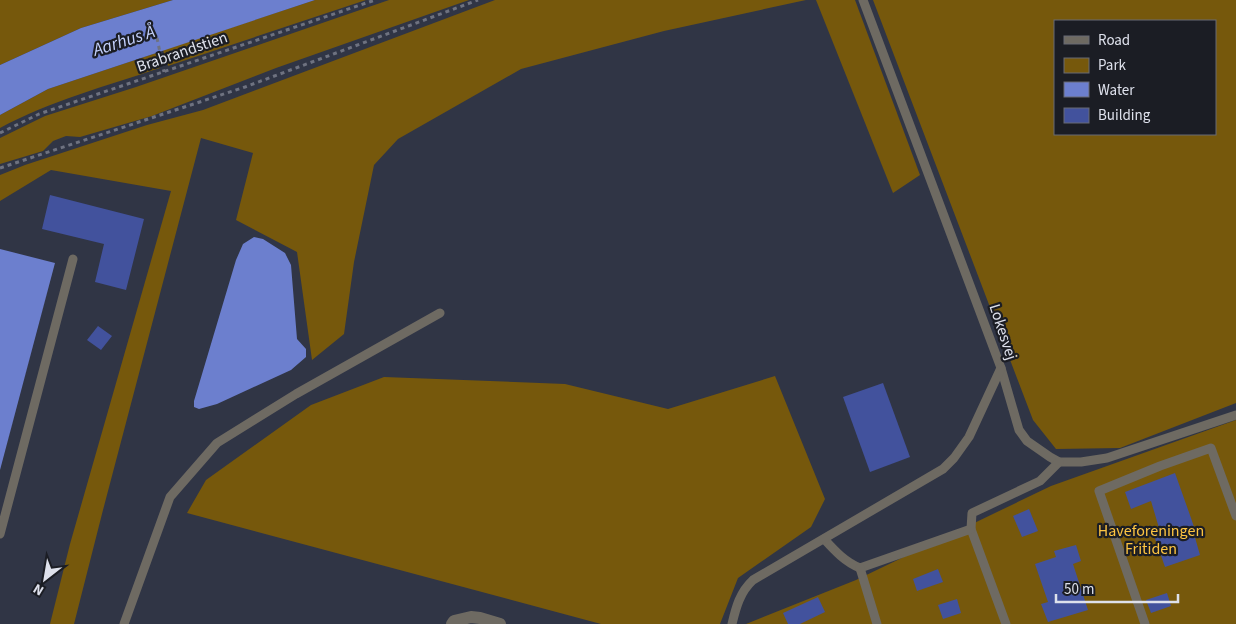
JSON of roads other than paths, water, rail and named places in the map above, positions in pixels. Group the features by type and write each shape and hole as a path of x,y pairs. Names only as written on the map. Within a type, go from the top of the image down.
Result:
{"street":[{"path":"453,622 470,617 500,624"}],"lane":[{"name":"Lokesvej","path":"732,624 742,592 753,580 943,469 954,458 969,437 1001,368 863,0"},
{"path":"0,534 73,259"},
{"path":"124,624 170,497 217,443 296,394 440,313"},
{"path":"1001,368 1019,430 1027,441 1050,458 1059,462 1081,462 1107,458 1236,415"},
{"path":"1145,624 1099,491 1211,448 1236,516"},
{"path":"1006,624 971,529 972,513 1040,481 1059,462"},
{"path":"824,539 842,558 860,568 971,529"},
{"path":"860,568 878,624"}],"water":[{"name":"Aarhus Å","path":"173,0 315,0 48,89 0,115 0,65 81,28"},
{"path":"254,237 263,239 285,253 291,265 297,339 306,349 306,357 291,370 217,404 199,409 194,407 194,401 236,260 243,244"},
{"path":"0,249 55,263 0,470"}],"park label":[{"name":"Haveforeningen Fritiden","path":"1151,540"}]}
